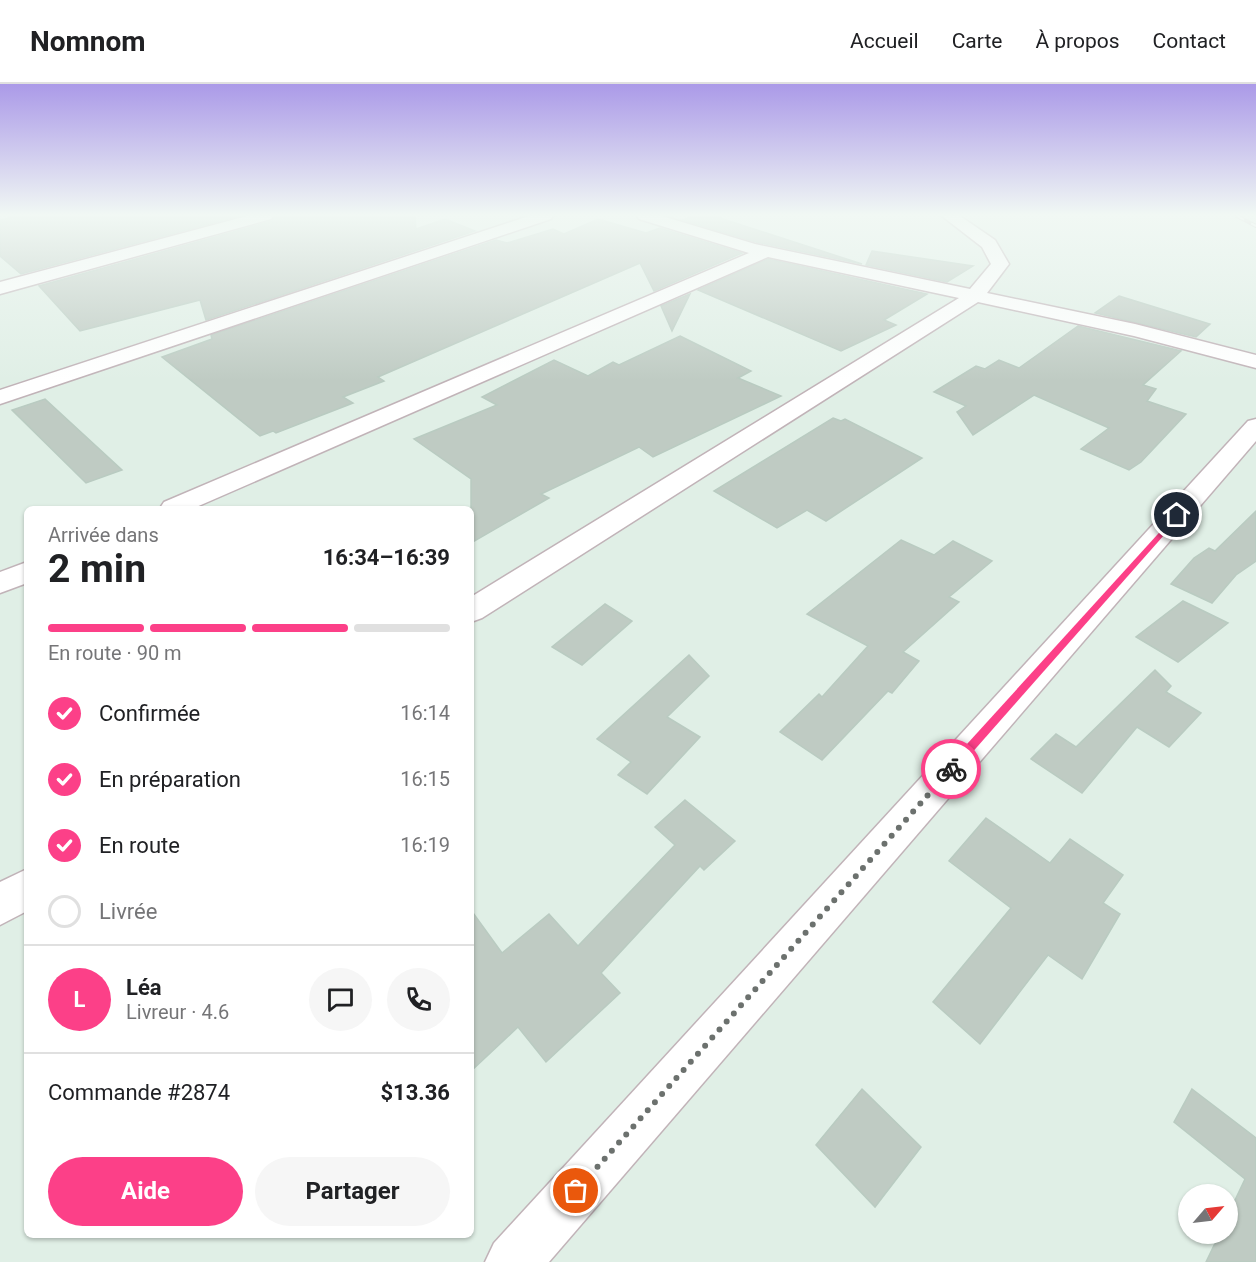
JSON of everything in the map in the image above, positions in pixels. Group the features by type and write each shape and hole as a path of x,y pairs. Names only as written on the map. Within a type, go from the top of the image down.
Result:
{"street":[{"path":"0,288 63,271"},
{"path":"0,397 379,271"},
{"path":"178,506 721,271"},
{"path":"853,271 1135,329 1256,362"},
{"path":"474,609 974,297 995,271"},
{"path":"513,1262 1256,426"},
{"path":"0,583 24,573"},
{"path":"0,905 24,890"}],"building":[{"path":"17,271 32,271 21,274"},
{"path":"93,271 354,271 206,320 200,300 80,331 39,286"},
{"path":"403,271 622,271 378,377 384,381 343,397 353,403 276,433 273,431 260,436 162,357 212,339 211,335"},
{"path":"644,271 700,271 654,291"},
{"path":"741,271 822,271 927,294 884,320 896,325 841,351 698,290"},
{"path":"894,271 965,271 947,282"},
{"path":"690,294 672,331 661,306"},
{"path":"1119,296 1210,324 1196,337 1095,313"},
{"path":"1078,326 1181,351 1143,385 1156,389 1147,401 1186,414 1141,462 1129,470 1081,449 1109,428 1034,395 973,435 957,412 966,406 934,392 976,366 985,369 999,360 1019,368"},
{"path":"680,336 751,371 738,378 781,396 653,457 639,447 541,494 549,498 474,541 471,479 414,439 497,405 482,397 554,360 588,376 613,362 619,365"},
{"path":"45,399 122,470 86,483 12,410"},
{"path":"833,418 841,421 845,419 922,458 826,521 807,510 777,528 714,491"},
{"path":"1256,511 1256,561 1236,575 1212,603 1171,584 1194,558 1209,548 1215,551"},
{"path":"901,540 934,555 953,541 992,561 949,597 959,602 903,652 919,661 892,693 888,691 822,760 780,732 819,694 822,697 868,646 807,614"},
{"path":"1183,601 1228,623 1178,662 1136,637"},
{"path":"605,604 632,621 582,665 552,647"},
{"path":"689,655 709,676 667,717 700,737 647,794 618,775 631,762 597,739"},
{"path":"1155,670 1171,686 1166,692 1201,713 1169,747 1137,727 1082,793 1031,759 1056,734 1076,747"},
{"path":"685,800 735,841 704,870 700,866 601,973 620,993 546,1062 518,1027 474,1068 474,914 502,953 549,914 578,946 675,845 655,827"},
{"path":"986,818 1050,863 1070,839 1123,875 1103,903 1120,914 1082,979 1048,955 980,1044 933,1002 1011,908 949,861"},
{"path":"862,1089 921,1147 875,1207 816,1145"},
{"path":"1192,1089 1256,1138 1256,1262 1206,1262 1215,1244 1238,1244 1238,1194 1245,1179 1174,1122"}],"way so far":[{"path":"576,1191 951,769"}],"route":[{"path":"951,769 1177,515"}]}
